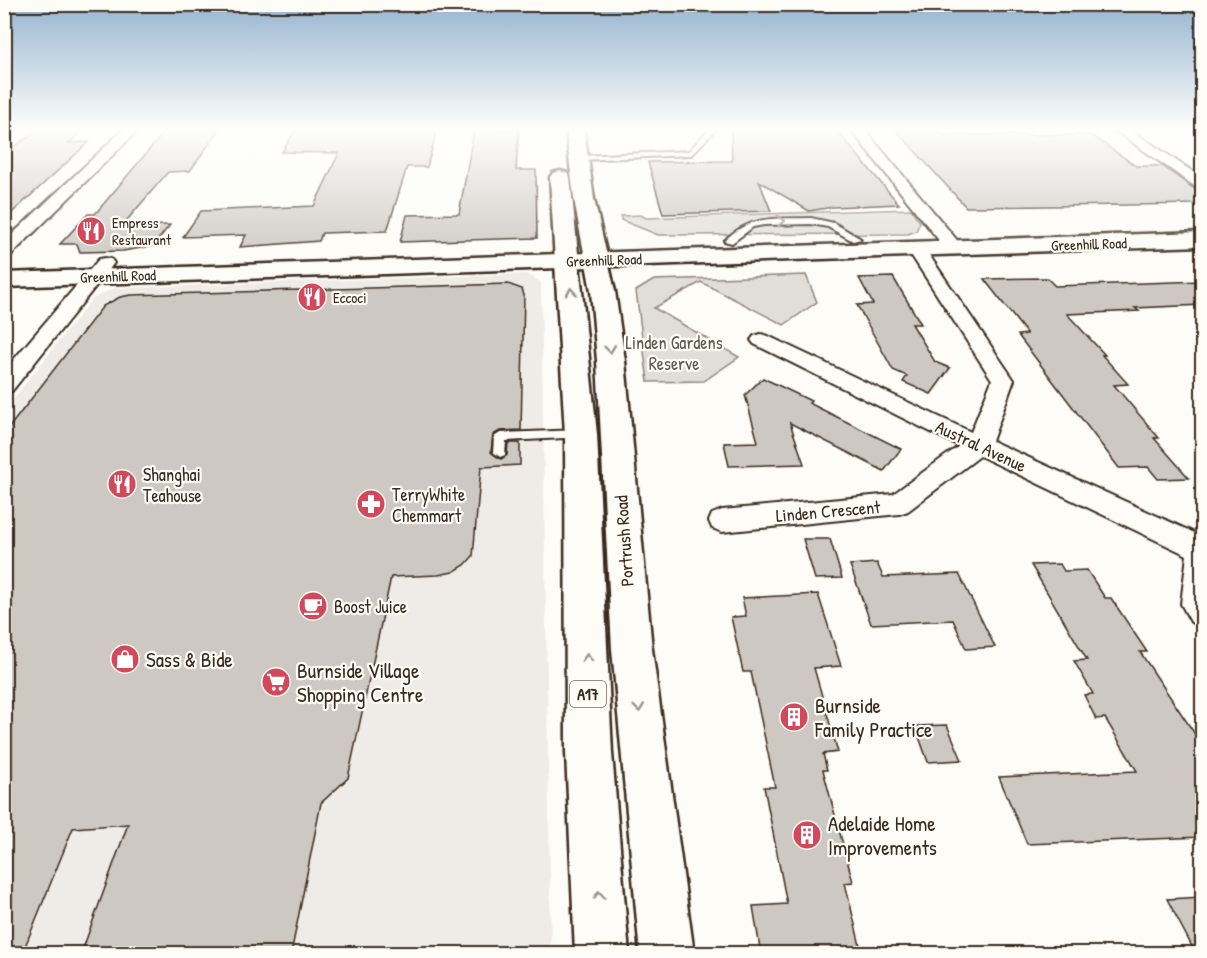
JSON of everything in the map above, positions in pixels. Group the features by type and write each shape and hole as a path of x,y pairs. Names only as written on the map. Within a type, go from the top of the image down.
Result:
{"main road":[{"name":"Portrush Road","path":"571,175 581,254 581,434 589,753 602,954"},
{"name":"Greenhill Road","path":"4,280 99,270 581,254 917,250 950,243 1203,227"},
{"name":"Greenhill Road","path":"581,254 729,241 856,238 950,243 1203,239"},
{"name":"Portrush Road","path":"581,254 604,303 611,361 632,649 668,954"},
{"name":"Greenhill Road","path":"4,266 99,270"}],"street":[{"path":"4,252 84,175"},
{"path":"894,175 950,243"},
{"path":"1188,175 1203,185"},
{"path":"917,250 1002,380 978,445"},
{"path":"4,386 99,270"},
{"name":"Austral Avenue","path":"761,340 978,445 1202,547"},
{"name":"Linden Crescent","path":"722,521 899,504 978,445"},
{"path":"1202,547 1196,604 1203,613"}],"lane":[{"path":"500,452 500,437 581,434"}],"shaded area":[{"name":"Burnside Village Shopping Centre","path":"527,274 541,283 551,953 5,953 4,411 92,299 114,288"}],"green space":[{"path":"911,209 920,222 916,231 908,234 658,235 621,220 621,216 641,215 646,218"},
{"name":"Linden Gardens Reserve","path":"806,275 817,302 784,325 701,282 654,308 739,357 704,381 648,382 636,291 654,280"}],"building":[{"path":"4,175 53,175 4,220"},
{"path":"128,175 166,175 122,226 170,225 153,246 123,251 80,252 77,244 60,244 88,214 95,214"},
{"path":"329,175 405,175 387,231 322,233 319,241 240,247 246,235 183,237 201,211 314,206"},
{"path":"466,175 536,175 537,238 400,242 407,215 459,214"},
{"path":"652,175 874,175 899,204 833,207 809,211 759,181 771,211 663,214"},
{"path":"937,175 1174,175 1196,190 1203,192 1203,204 966,207"},
{"path":"893,277 921,324 912,324 935,362 950,368 931,394 903,382 907,376 893,370 857,305 873,304 859,278"},
{"path":"1047,278 1055,286 1203,281 1203,305 1067,314 1128,384 1114,385 1159,438 1154,438 1189,478 1158,479 1148,467 1119,468 1018,335 1027,334 984,279"},
{"name":"Burnside Village Shopping Centre","path":"508,284 522,289 524,295 521,430 500,431 493,435 491,452 501,459 507,455 508,443 520,443 520,465 481,467 473,556 465,565 453,572 438,575 391,577 348,778 321,803 291,954 81,954 128,824 73,828 22,954 4,954 4,434 103,306 120,297"},
{"path":"763,378 901,449 884,471 790,423 804,464 729,466 724,443 758,442 745,395"},
{"path":"803,539 830,539 842,578 815,579"},
{"path":"877,563 883,577 959,574 995,647 966,649 953,620 871,624 850,565"},
{"path":"1060,564 1064,571 1087,570 1105,598 1111,598 1147,652 1140,652 1203,746 1203,837 1027,844 999,777 1137,771 1105,718 1096,719 1084,695 1093,694 1074,661 1087,660 1031,565"},
{"path":"818,594 841,666 814,668 838,752 823,754 827,770 823,770 853,882 845,883 862,954 761,954 753,906 787,904 764,787 775,787 751,672 743,672 731,617 746,616 742,598"},
{"path":"947,725 962,760 928,762 915,726"},
{"path":"1203,897 1203,954 1196,954 1167,899"}],"place":[{"name":"Empress Restaurant","path":"91,231"},
{"name":"Eccoci","path":"312,297"},
{"name":"Shanghai Teahouse","path":"122,484"},
{"name":"TerryWhite Chemmart","path":"371,504"},
{"name":"Boost Juice","path":"313,606"},
{"name":"Sass & Bide","path":"125,659"},
{"name":"Burnside Village Shopping Centre","path":"276,682"},
{"name":"Burnside Family Practice","path":"794,717"},
{"name":"Adelaide Home Improvements","path":"807,835"}]}
